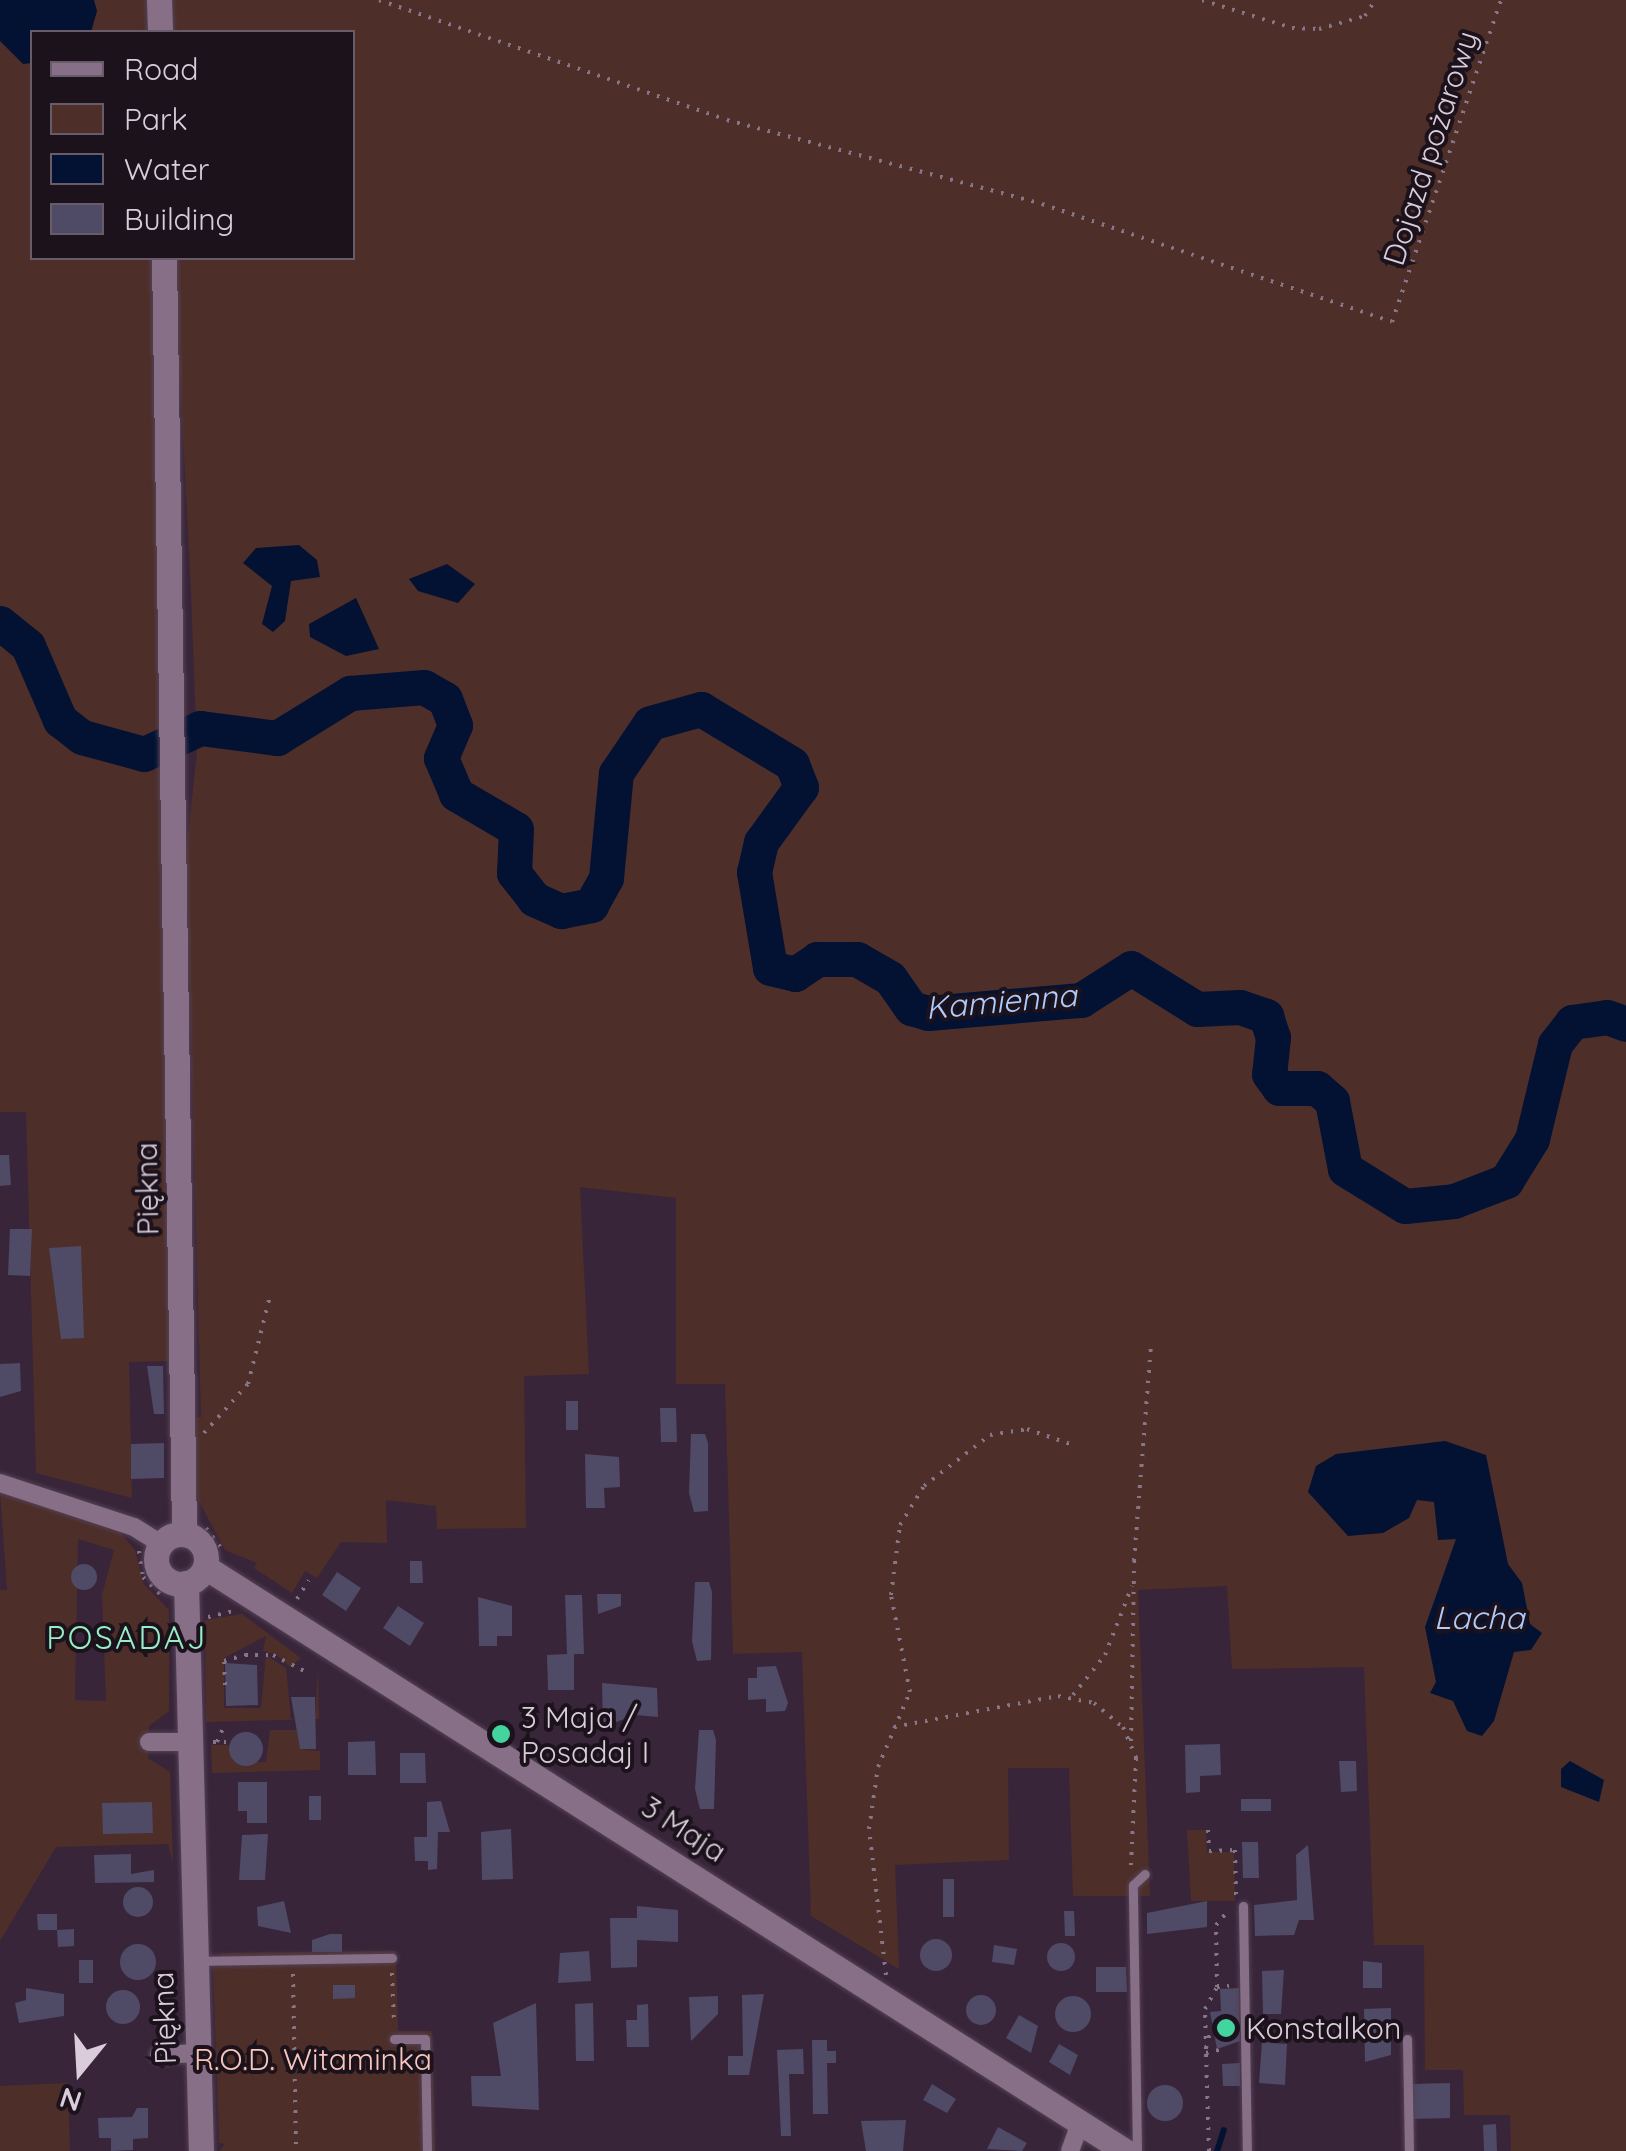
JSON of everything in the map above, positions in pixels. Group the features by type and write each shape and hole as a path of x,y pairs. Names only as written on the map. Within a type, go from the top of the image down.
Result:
{"street":[{"path":"159,0 160,30"},
{"name":"Piękna","path":"164,260 185,1438 172,1539"},
{"path":"0,1483 172,1539 199,1542 195,1575 163,1576 172,1539"},
{"name":"Piękna","path":"195,1575 206,1742 194,1961 201,2151"},
{"name":"3 Maja","path":"195,1575 876,1992 1125,2151"},
{"path":"148,1742 206,1742"},
{"path":"159,2054 198,2053"},
{"path":"1070,2151 1080,2123"}],"lane":[{"path":"1136,2151 1132,1885 1145,1874"},
{"path":"1243,1906 1247,2151"},
{"path":"194,1961 392,1958"},
{"path":"394,2039 424,2039 428,2151"},
{"path":"1408,2039 1409,2151"}],"path":[{"name":"Dojazd pożarowy","path":"379,0 727,120 1042,204 1392,322 1501,0"},
{"path":"1202,0 1292,28 1320,28 1365,16 1375,0"},
{"path":"185,1438 202,1435 248,1384 270,1300"},
{"path":"1132,1885 1138,1781 1131,1741 1134,1582 1151,1347"},
{"path":"876,1992 887,1962 870,1866 870,1793 910,1692 892,1596 893,1548 911,1505 973,1446 1008,1427 1076,1446"},
{"path":"133,1542 146,1582 172,1607"},
{"path":"297,1599 309,1580"},
{"path":"1072,1696 1105,1655 1134,1582"},
{"path":"202,1623 241,1609"},
{"path":"252,1654 252,1665"},
{"path":"226,1685 224,1661 252,1654 273,1655 308,1674"},
{"path":"894,1727 1072,1696 1117,1720 1131,1741"},
{"path":"206,1742 224,1726"},
{"path":"206,1742 228,1742"},
{"path":"1208,1830 1209,1851 1235,1850 1236,1902 1216,1925 1219,1987 1205,2009 1208,2151"},
{"path":"392,1958 394,2039"},
{"path":"292,1960 296,2151"},
{"path":"1206,2051 1211,2030"},
{"path":"1206,2051 1224,2049"}],"green space":[{"path":"0,0 1626,0 1626,2151 1511,2151 1510,2115 1464,2115 1463,2070 1425,2070 1424,1945 1374,1945 1364,1667 1232,1669 1227,1586 1138,1590 1150,1896 1073,1896 1069,1768 1008,1768 1009,1860 895,1865 899,1969 811,1916 802,1652 733,1654 725,1384 676,1384 676,1198 580,1187 589,1374 524,1376 526,1528 437,1529 436,1506 386,1500 387,1543 341,1542 317,1578 305,1571 292,1593 254,1568 257,1563 225,1550 195,1494 194,1418 201,1417 186,851 197,753 178,337 153,328 173,1361 129,1362 132,1498 36,1473 26,1112 0,1112"},
{"path":"0,1492 121,1533 135,1550 144,1584 169,1610 169,1711 149,1726 148,1758 170,1772 173,1863 168,1844 56,1847 0,1941 0,1590 7,1590","holes":["78,1539 114,1550 102,1595 106,1701 75,1700"]},
{"path":"242,1614 301,1658 290,1667 277,1655 263,1651 266,1636 224,1658 224,1708 261,1708 266,1655 286,1668 291,1719 315,1718 318,1669 319,1719 206,1722 205,1620"},
{"path":"270,1730 297,1730 300,1749 320,1751 320,1770 212,1773 211,1745 228,1745 234,1762 266,1762"},
{"path":"1187,1830 1206,1830 1207,1852 1234,1852 1235,1901 1191,1901"},
{"name":"R.O.D. Witaminka","path":"396,1951 398,2031 432,2031 435,2151 219,2151 225,2144 219,2143 213,1967 221,1967 221,1953"},
{"path":"68,2083 70,2151 0,2151 0,2086"}],"water":[{"path":"0,0 94,0 97,11 92,30 30,30 30,63 23,64 0,41"},
{"path":"299,545 317,560 320,577 291,581 285,621 273,632 262,624 272,586 243,563 256,548"},
{"path":"447,564 475,584 458,603 418,591 409,579"},
{"path":"356,598 379,649 346,656 310,637 309,624"},
{"name":"Lacha","path":"1445,1441 1486,1455 1508,1564 1522,1583 1530,1624 1542,1633 1531,1650 1514,1652 1494,1721 1482,1736 1467,1731 1453,1701 1430,1693 1436,1682 1425,1627 1456,1539 1438,1540 1434,1502 1417,1500 1409,1518 1383,1533 1348,1536 1308,1492 1316,1466 1336,1454"},
{"path":"1570,1761 1604,1780 1599,1802 1561,1787 1561,1769"}],"building":[{"path":"0,1155 9,1155 11,1185 0,1186"},
{"path":"10,1229 32,1229 30,1276 8,1275"},
{"path":"81,1246 84,1338 61,1339 49,1248"},
{"path":"20,1363 21,1391 0,1397 0,1364"},
{"path":"147,1366 163,1366 164,1414 154,1414"},
{"path":"566,1401 578,1401 578,1430 566,1430"},
{"path":"660,1408 676,1408 677,1442 661,1442"},
{"path":"691,1434 705,1434 708,1443 708,1511 694,1512 689,1493"},
{"path":"164,1443 164,1478 131,1479 131,1444"},
{"path":"585,1454 619,1457 620,1487 604,1488 605,1508 586,1508"},
{"path":"410,1561 422,1561 423,1583 410,1583"},
{"path":"84,1564 93,1568 97,1577 93,1586 84,1590 75,1586 71,1577 75,1568"},
{"path":"337,1572 361,1588 346,1611 322,1595"},
{"path":"695,1582 709,1582 712,1592 711,1660 697,1661 692,1641"},
{"path":"597,1594 621,1594 621,1606 598,1614"},
{"path":"565,1595 582,1595 584,1654 574,1654 574,1690 548,1690 547,1655 567,1654"},
{"path":"478,1597 512,1606 512,1636 497,1636 497,1646 479,1646"},
{"path":"398,1606 424,1623 410,1646 383,1628"},
{"path":"225,1663 257,1665 258,1705 226,1706"},
{"path":"776,1666 788,1703 785,1711 766,1712 766,1699 748,1700 748,1678 757,1678 757,1667"},
{"path":"602,1683 657,1688 658,1717 635,1715 603,1727"},
{"path":"291,1697 315,1697 316,1749 300,1749"},
{"path":"699,1730 713,1730 716,1740 714,1809 700,1809 695,1789"},
{"path":"246,1732 258,1737 263,1749 258,1761 246,1766 234,1761 229,1749 234,1737"},
{"path":"375,1741 376,1775 348,1775 348,1742"},
{"path":"1220,1744 1221,1775 1200,1776 1200,1792 1186,1793 1185,1745"},
{"path":"400,1753 425,1753 426,1783 400,1783"},
{"path":"1339,1761 1356,1761 1357,1791 1341,1792"},
{"path":"238,1782 267,1782 267,1823 247,1823 247,1811 238,1811"},
{"path":"309,1796 321,1796 321,1820 309,1820"},
{"path":"1241,1799 1271,1799 1271,1811 1241,1811"},
{"path":"441,1801 450,1832 438,1832 437,1869 428,1870 428,1861 415,1861 414,1837 427,1837 427,1802"},
{"path":"152,1802 153,1833 103,1834 102,1803"},
{"path":"511,1829 513,1879 482,1880 481,1832"},
{"path":"268,1834 265,1880 239,1880 242,1835"},
{"path":"1242,1842 1258,1842 1259,1878 1243,1878"},
{"path":"1308,1845 1314,1920 1299,1920 1294,1935 1255,1936 1254,1905 1297,1900 1296,1855"},
{"path":"131,1854 131,1874 154,1870 154,1882 95,1883 94,1855"},
{"path":"943,1879 954,1879 954,1917 943,1917"},
{"path":"138,1887 149,1891 153,1902 149,1913 138,1917 127,1913 123,1902 127,1891"},
{"path":"284,1901 291,1933 258,1926 257,1907"},
{"path":"1207,1901 1207,1927 1147,1934 1147,1913"},
{"path":"637,1906 678,1910 678,1942 637,1940 637,1967 611,1968 610,1918 637,1918"},
{"path":"1064,1911 1074,1911 1075,1936 1065,1936"},
{"path":"37,1914 57,1914 57,1930 38,1930"},
{"path":"74,1929 74,1946 58,1947 57,1930"},
{"path":"342,1934 342,1952 312,1952 312,1940"},
{"path":"936,1939 947,1944 952,1955 947,1966 936,1971 925,1966 920,1955 925,1944"},
{"path":"1061,1943 1071,1947 1075,1957 1071,1967 1061,1971 1051,1967 1047,1957 1051,1947"},
{"path":"138,1944 151,1949 156,1962 151,1975 138,1980 125,1975 120,1962 125,1949"},
{"path":"994,1945 1017,1949 1014,1965 992,1962"},
{"path":"589,1951 591,1981 558,1983 560,1953"},
{"path":"79,1960 93,1960 93,1983 79,1983"},
{"path":"1363,1961 1382,1963 1382,1988 1363,1988"},
{"path":"1096,1967 1126,1967 1127,1992 1096,1992"},
{"path":"1284,1970 1281,2014 1263,2014 1262,1971"},
{"path":"333,1985 355,1985 355,1998 333,1999"},
{"path":"26,1988 64,1994 64,2016 19,2023 15,2003 26,2000"},
{"path":"1239,1988 1240,2041 1217,2049 1210,2012 1221,2011 1220,1989"},
{"path":"123,1990 135,1995 140,2007 135,2019 123,2024 111,2019 106,2007 111,1995"},
{"path":"764,1994 749,2075 728,2075 728,2056 743,2056 742,1995"},
{"path":"981,1995 992,1999 996,2010 992,2021 981,2025 970,2021 966,2010 970,1999"},
{"path":"718,1996 718,2014 691,2041 689,1997"},
{"path":"1073,1996 1086,2001 1091,2014 1086,2027 1073,2032 1060,2027 1055,2014 1060,2001"},
{"path":"536,2003 539,2110 472,2106 471,2076 501,2076 493,2023"},
{"path":"593,2003 594,2061 576,2061 575,2004"},
{"path":"648,2004 649,2047 627,2047 626,2020 637,2020 637,2005"},
{"path":"1391,2008 1391,2055 1365,2062 1364,2009"},
{"path":"1019,2015 1038,2026 1031,2053 1006,2038"},
{"path":"812,2040 827,2040 827,2051 836,2051 836,2063 827,2063 828,2114 813,2114"},
{"path":"1262,2042 1287,2044 1285,2085 1259,2083"},
{"path":"1059,2044 1078,2055 1070,2075 1049,2062"},
{"path":"803,2049 804,2074 789,2074 791,2136 781,2136 777,2050"},
{"path":"1240,2063 1240,2086 1223,2086 1222,2064"},
{"path":"1450,2083 1450,2118 1412,2119 1412,2084"},
{"path":"932,2084 956,2099 947,2113 923,2100"},
{"path":"1165,2085 1178,2090 1183,2103 1178,2116 1165,2121 1152,2116 1147,2103 1152,2090"},
{"path":"137,2108 148,2108 148,2138 133,2139 133,2150 111,2151 111,2138 99,2138 98,2118 132,2117"},
{"path":"906,2120 903,2151 866,2151 861,2121"},
{"path":"1496,2124 1497,2151 1484,2151 1483,2125"},
{"path":"998,2127 1027,2143 1022,2151 987,2149"}],"waterway":[{"name":"Kamienna","path":"0,623 28,646 60,720 82,737 144,754 200,728 277,738 350,693 424,687 445,699 455,725 441,758 456,794 516,829 514,873 534,899 561,911 591,905 606,878 616,773 650,723 701,709 792,764 801,787 761,842 754,872 770,968 795,974 817,959 857,959 890,978 911,1008 928,1013 1081,1000 1131,968 1197,1009 1240,1007 1266,1016 1273,1037 1269,1074 1279,1088 1317,1088 1332,1101 1345,1169 1405,1206 1454,1201 1506,1181 1532,1139 1555,1044 1572,1022 1607,1017 1626,1024"},
{"path":"1217,2151 1224,2130"}],"place":[{"name":"3 Maja / Posadaj I","path":"501,1734"},
{"name":"Konstalkon","path":"1226,2028"}],"district":[{"name":"POSADAJ","path":"127,1637"}]}
